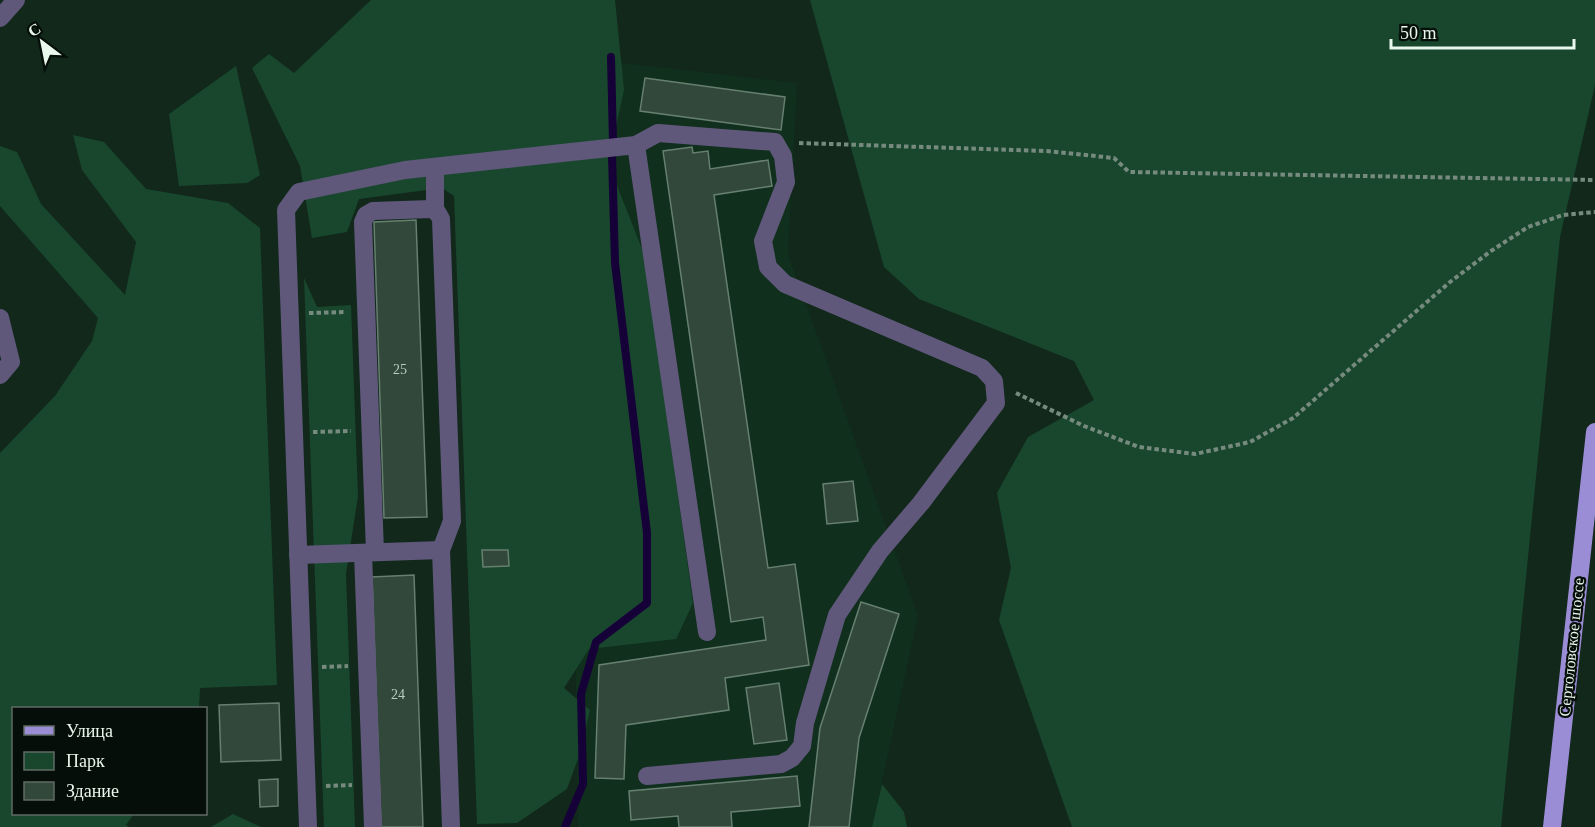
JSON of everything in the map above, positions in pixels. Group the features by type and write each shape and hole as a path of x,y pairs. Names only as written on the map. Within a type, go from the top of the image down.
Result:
{"main road":[{"name":"Сертоловское шоссе","path":"1552,827 1595,432"}],"street":[{"path":"0,18 16,0"},
{"path":"308,827 286,210 298,192 405,170 636,145 658,133 775,142 783,156 786,182 763,241 768,267 785,284 982,368 994,381 996,403 921,503 879,552 837,615 805,723 802,746 792,758 781,764 647,776"},
{"path":"636,145 707,632"},
{"path":"435,167 435,211"},
{"path":"373,827 367,665 370,430 363,222 366,215 373,211 431,209 441,219 452,521 441,550 451,827"},
{"path":"0,318 11,362 0,375"},
{"path":"298,555 441,550"}],"path":[{"path":"775,142 1047,151 1114,158 1129,172 1595,180"},
{"path":"994,381 1084,426 1139,447 1195,454 1250,442 1293,418 1450,282 1491,250 1528,227 1563,215 1595,212"},
{"path":"289,314 366,311"},
{"path":"294,433 370,430"},
{"path":"302,668 367,665"},
{"path":"307,787 371,784"}],"shaded area":[{"path":"614,62 797,83 788,254 918,616 872,827 578,827 575,627 612,181"}],"green space":[{"path":"371,0 615,0 624,90 608,163 644,254 693,603 676,639 589,649 564,688 590,710 579,756 567,789 517,823 477,824 454,196 442,188 359,199 347,232 312,238 300,166 252,68 269,54 294,73"},
{"path":"810,0 1595,0 1595,85 1560,237 1501,827 1072,827 999,620 1011,568 997,493 1028,437 1094,400 1074,361 919,299 884,267"},
{"path":"236,66 260,175 247,183 179,186 169,114"},
{"path":"73,135 104,142 146,189 228,203 260,228 277,685 200,688 199,707 12,707 12,815 133,815 126,825 129,827 0,827 0,453 55,396 92,341 98,318 0,206 0,146 17,152 41,204 125,295 136,242 82,170"},
{"path":"304,278 317,307 351,305 358,496 346,574 355,827 324,827"},
{"path":"882,784 904,812 907,827 872,827"},
{"path":"233,814 261,827 211,827"}],"building":[{"path":"645,78 785,97 781,130 640,111"},
{"path":"692,147 693,153 708,151 710,169 768,160 772,186 714,195 768,568 795,564 809,665 725,678 729,710 626,725 624,779 595,778 599,665 766,640 763,617 731,622 663,151"},
{"path":"416,220 427,517 384,518 374,222"},
{"path":"853,481 858,521 827,524 823,484"},
{"path":"482,550 508,550 509,566 483,567"},
{"path":"414,575 423,827 381,827 372,577"},
{"path":"861,602 899,614 859,738 849,827 809,827 820,728"},
{"path":"779,683 787,740 754,744 746,688"},
{"path":"279,703 281,760 221,762 219,705"},
{"path":"797,776 800,806 731,812 732,827 679,827 678,816 631,820 629,791"},
{"path":"278,779 278,806 260,807 259,780"}],"waterway":[{"path":"611,57 613,142"},
{"path":"565,827 583,784 581,694 596,642 647,603 647,533 615,263 612,154"}]}
